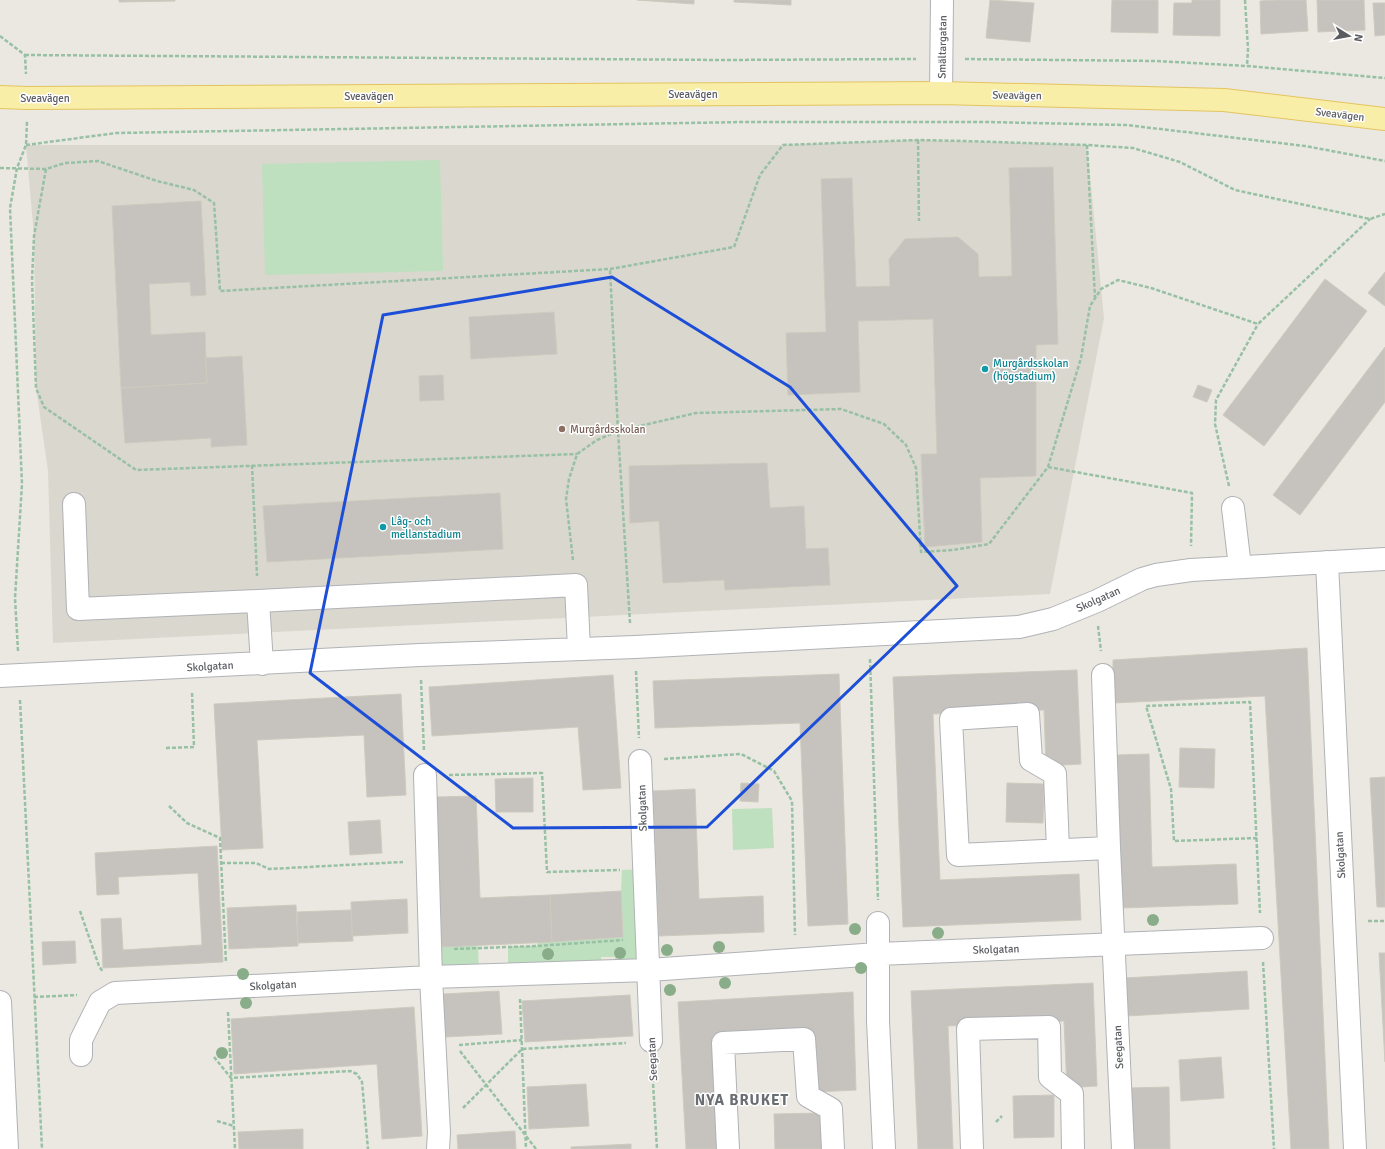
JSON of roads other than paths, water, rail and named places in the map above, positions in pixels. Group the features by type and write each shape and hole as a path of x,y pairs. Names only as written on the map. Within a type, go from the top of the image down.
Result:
{"main road":[{"name":"Sveavägen","path":"0,97 941,93 1224,100 1385,119"}],"street":[{"name":"Smältargatan","path":"941,93 942,0"},
{"path":"74,504 78,609 576,585 579,649"},
{"path":"1233,508 1240,567"},
{"name":"Skolgatan","path":"0,676 420,655 635,647 1019,627 1053,619 1096,602 1142,579 1156,575 1191,570 1385,559"},
{"name":"Skolgatan","path":"1327,562 1355,1149"},
{"path":"258,601 262,664"},
{"path":"1103,675 1114,944"},
{"path":"1058,850 1055,774 1031,760 1028,714 951,718 958,855 1109,848"},
{"name":"Skolgatan","path":"640,761 649,970"},
{"path":"424,775 438,1140"},
{"path":"878,923 878,1021 884,1149"},
{"name":"Skolgatan","path":"81,1055 81,1040 100,1002 115,993 431,977 649,970 878,954 1262,938"},
{"name":"Seegatan","path":"1114,944 1123,1149"},
{"name":"Seegatan","path":"649,970 651,1041"},
{"path":"0,1002 7,1149"},
{"path":"972,1149 968,1029 1049,1026 1050,1077 1072,1094 1073,1149"},
{"path":"728,1149 723,1043 804,1039 808,1096 831,1109 832,1149"}],"place":[{"name":"Murgårdsskolan (högstadium)","path":"985,369"},
{"name":"Murgårdsskolan","path":"562,429"},
{"name":"Låg- och mellanstadium","path":"383,527"}],"district":[{"name":"NYA BRUKET","path":"742,1100"}]}
